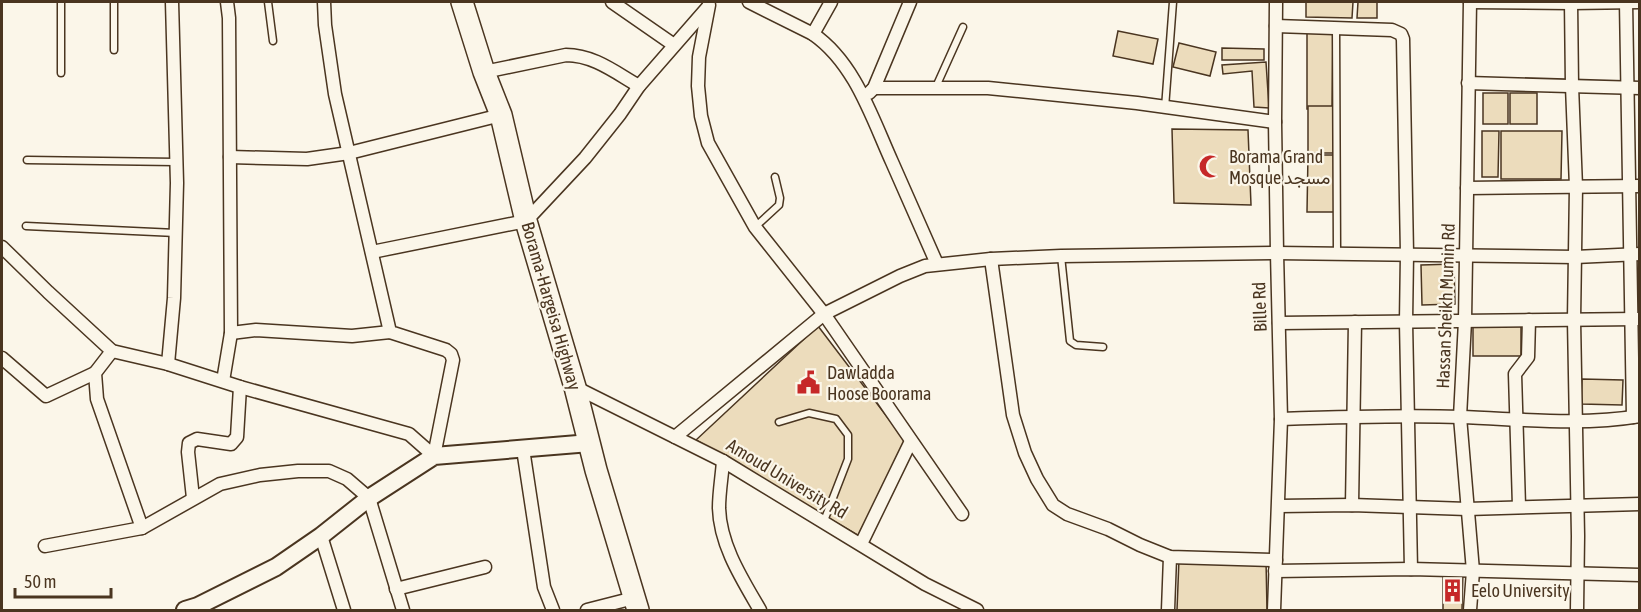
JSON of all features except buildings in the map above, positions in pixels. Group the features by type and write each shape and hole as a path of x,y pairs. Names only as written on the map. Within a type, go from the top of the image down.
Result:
{"highway":[{"name":"Borama-Hargeisa Highway","path":"462,2 484,72 501,115 526,221 636,604"}],"street":[{"path":"168,364 174,298 176,233 172,2"},
{"path":"223,381 231,333 229,18 227,2"},
{"path":"324,2 335,94 390,332"},
{"path":"612,2 674,45"},
{"path":"749,2 813,34 839,58 863,97 937,264"},
{"path":"813,34 831,2"},
{"path":"863,97 874,88 910,2"},
{"name":"Bille Rd","path":"1274,610 1281,419 1276,253 1276,2"},
{"path":"1470,2 1640,2"},
{"name":"Hassan Sheikh Mumin Rd","path":"1470,2 1465,321 1460,417 1473,571 1470,610"},
{"path":"1571,2 1576,187 1574,320 1577,422 1577,610"},
{"path":"1281,419 1460,417 1577,422 1636,416 1633,88 1626,2"},
{"path":"372,252 526,221 585,158 639,86 711,3"},
{"path":"711,3 699,57 698,86 701,116 708,143 755,226 824,314 962,514"},
{"path":"1276,26 1392,30 1401,34 1403,39 1411,569"},
{"path":"484,72 566,55 578,55 589,58 639,86"},
{"path":"1468,83 1633,88"},
{"path":"874,88 988,88 1137,103 1275,122"},
{"path":"230,157 307,159 349,153 501,115"},
{"path":"1467,188 1634,186"},
{"path":"2,247 112,351 168,364 240,387 409,434 434,456"},
{"path":"675,437 824,314 925,266 991,259 1061,256 1276,253 1575,257 1635,254"},
{"path":"991,259 1013,415 1025,453 1044,493 1053,505 1067,514 1108,529 1170,557 1276,566 1640,575"},
{"path":"1279,323 1635,319"},
{"path":"1519,506 1515,374 1528,357 1529,320"},
{"path":"1352,505 1355,322"},
{"path":"231,333 256,330 352,336 390,332 451,354 453,360 434,456"},
{"path":"2,358 46,396 95,373 112,351"},
{"path":"95,373 97,399 142,528"},
{"path":"193,498 189,443 197,439 231,444 234,441 237,437 240,387"},
{"name":"Amoud University Rd","path":"575,387 723,461 925,584 977,610"},
{"path":"861,544 911,441"},
{"path":"194,609 276,567 321,536 369,498 434,456 590,443"},
{"path":"523,449 544,587 552,610"},
{"path":"723,461 719,508 722,533 729,553 760,610"},
{"path":"45,546 142,528 220,484 260,475 329,471 347,479 369,498 403,610"},
{"path":"1279,506 1352,505 1467,509 1640,504"},
{"path":"321,536 344,610"},
{"path":"1168,610 1170,557"},
{"path":"396,589 485,567"},
{"path":"587,610 636,604"}],"lane":[{"path":"61,2 61,73"},
{"path":"114,2 114,50"},
{"path":"268,2 273,41"},
{"path":"1165,108 1173,2"},
{"path":"935,89 963,27"},
{"path":"1336,28 1337,254"},
{"path":"27,160 176,162"},
{"path":"755,226 779,205 780,198 775,177"},
{"path":"26,226 176,233"},
{"path":"1061,256 1070,341 1076,345 1103,347"},
{"path":"779,422 809,413 836,419 848,435 848,459 824,521"}],"place":[{"name":"Borama Grand Mosque مسجد","path":"1211,167"},
{"name":"Dawladda Hoose Boorama","path":"809,383"},
{"name":"Eelo University","path":"1453,591"}]}
